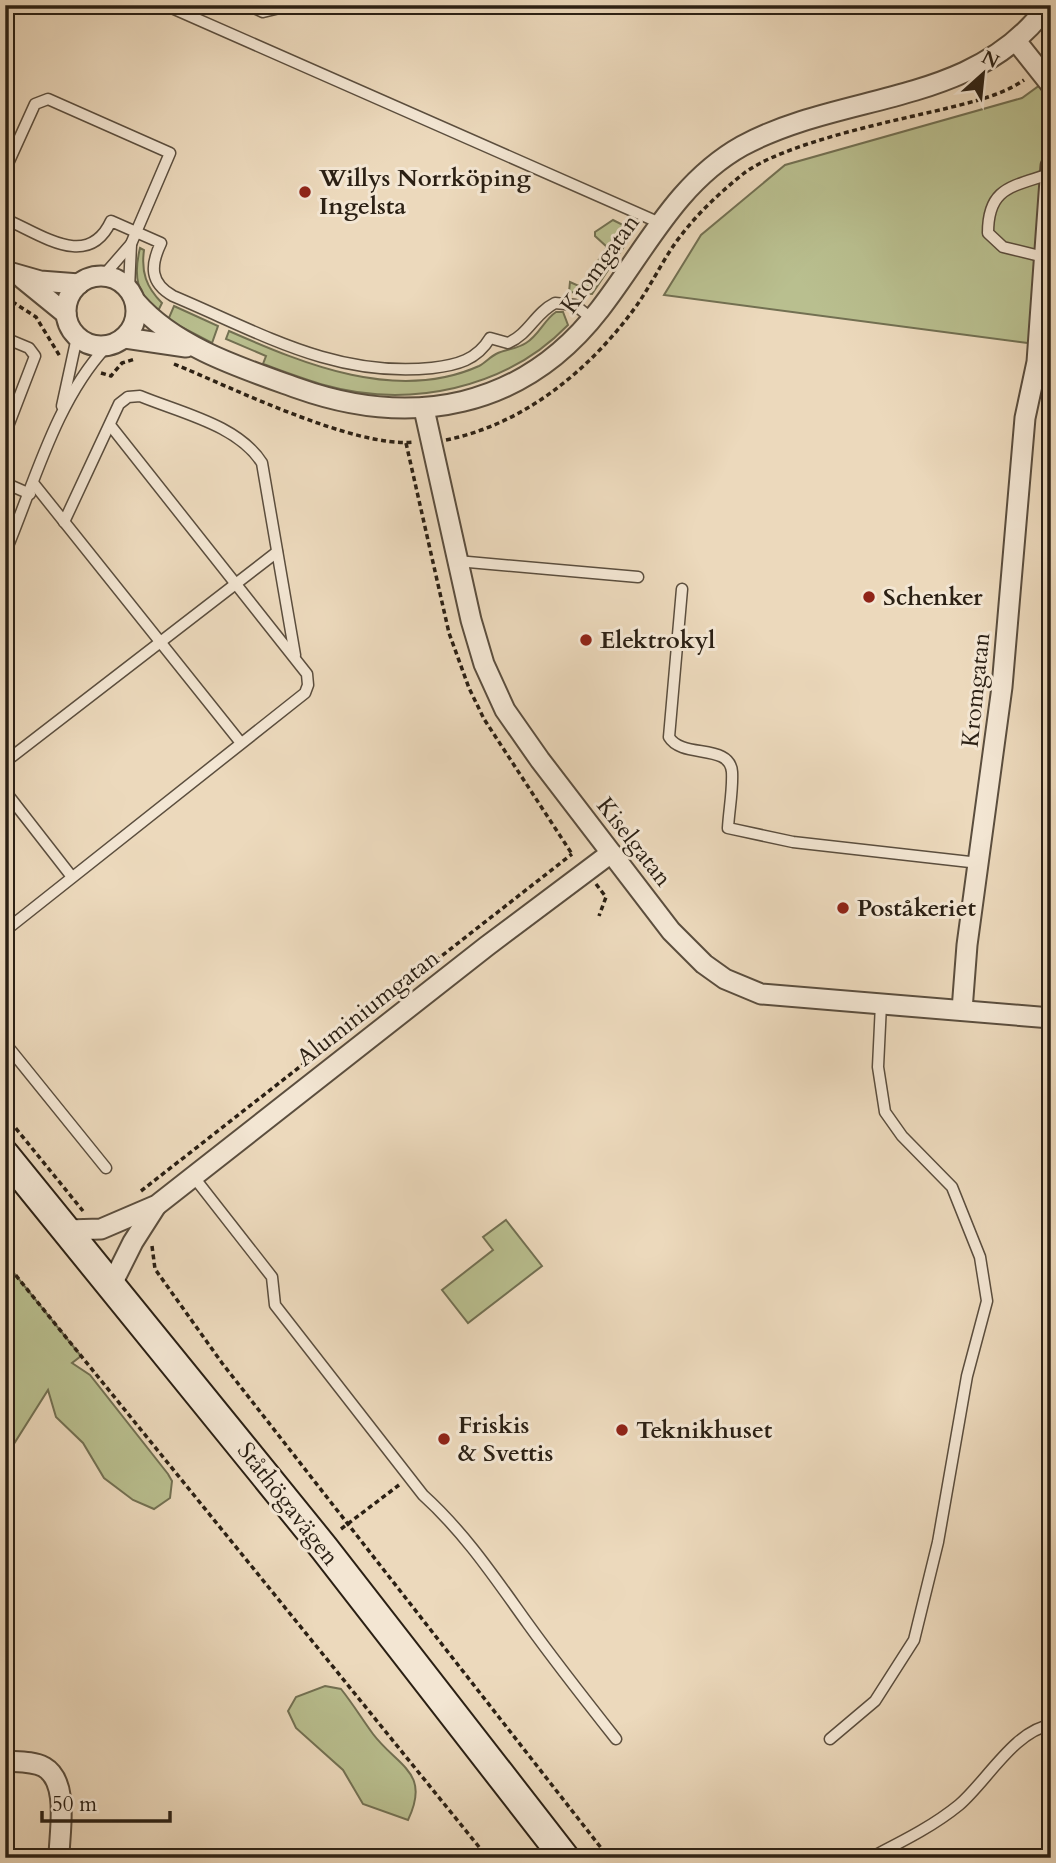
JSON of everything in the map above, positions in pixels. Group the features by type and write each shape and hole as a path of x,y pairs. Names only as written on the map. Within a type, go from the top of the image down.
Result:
{"main road":[{"name":"Ståthögavägen","path":"5,1155 324,1548 565,1858"}],"street":[{"name":"Kromgatan","path":"132,295 159,325 202,350 338,402 387,410 424,409 484,395 515,382 565,348 592,319 660,223 710,168 760,137 783,127 966,73 986,64 1016,41 1048,5"},
{"path":"1016,41 1051,85"},
{"name":"Kromgatan","path":"962,1010 967,945 1002,687 1025,418 1037,362 1050,170"},
{"path":"12,274 79,284 104,275 117,279 132,295 135,321 125,338 106,346 95,346 77,337 66,314 12,274"},
{"path":"66,314 67,303 79,284"},
{"name":"Kromgatan","path":"125,338 202,350"},
{"name":"Kiselgatan","path":"424,409 457,561 484,664 505,710 671,930 704,964 725,979 761,994 1051,1018"},
{"name":"Aluminiumgatan","path":"112,1284 136,1223 192,1176 487,946 611,853"},
{"path":"67,1230 101,1229 136,1223"},
{"path":"5,1760 35,1764 46,1768 56,1778 60,1789 59,1858"}],"lane":[{"path":"165,5 660,223"},
{"path":"248,5 263,12 292,5"},
{"path":"5,170 35,104 41,99 48,99 170,153 131,244 104,275"},
{"path":"1044,257 1003,247 988,233 988,211 1004,189 1050,170"},
{"path":"5,219 71,247 87,248 98,242 111,221 160,243 153,268 160,289 290,348 369,369 407,370 471,359 483,350 491,338 508,343 526,333 536,318 555,303 575,305 592,319"},
{"path":"131,244 132,295"},
{"path":"5,553 54,433 68,385 77,337"},
{"path":"5,338 29,348 35,356 5,434"},
{"path":"54,433 85,374 106,346"},
{"path":"64,522 120,404 128,397 140,396 237,436 253,448 262,463 296,659"},
{"path":"6,930 305,692 308,685 307,674 296,659 110,425"},
{"path":"5,483 32,489 64,522 241,743"},
{"path":"5,762 277,552"},
{"path":"457,561 638,577"},
{"path":"682,589 669,737 674,746 684,750 718,754 727,760 732,769 728,828 793,842 979,863"},
{"path":"5,791 72,877"},
{"path":"830,1739 875,1701 914,1640 938,1542 967,1376 987,1301 980,1257 952,1187 902,1136 886,1112 878,1067 881,1004"},
{"path":"5,1043 106,1168"},
{"path":"192,1176 272,1277 275,1305 409,1478 478,1553 551,1655 616,1739"},
{"path":"870,1858 926,1828 957,1807 1026,1734 1051,1725"}],"path":[{"path":"572,853 122,1205 154,1252 155,1269 222,1363 609,1858"},
{"path":"5,1115 84,1212 92,1216"},
{"path":"5,1262 488,1858"},
{"path":"341,1529 409,1478"}],"green space":[{"path":"1051,77 1051,346 664,295 701,235 785,165 1022,98"},
{"path":"613,220 627,227 627,242 592,294 569,292 570,282 581,287 607,247 595,236 595,232"},
{"path":"140,248 144,250 146,279 162,303 157,313 138,284"},
{"path":"174,306 218,326 212,343 168,320"},
{"path":"556,312 563,312 568,325 543,347 516,365 455,388 422,393 389,395 324,385 263,364 266,356 226,339 229,331 288,356 351,375 416,381 448,376 479,366 496,354 523,345 531,340"},
{"path":"506,1220 542,1266 468,1323 442,1290 493,1250 483,1237"},
{"path":"5,1262 81,1356 72,1363 90,1375 168,1474 172,1481 170,1498 154,1509 133,1500 104,1478 83,1443 56,1417 48,1390 5,1458"},
{"path":"325,1686 341,1689 373,1734 414,1780 416,1791 408,1820 363,1804 343,1770 296,1728 288,1711 296,1697"}],"place":[{"name":"Willys Norrköping Ingelsta","path":"305,192"},
{"name":"Schenker","path":"869,597"},
{"name":"Elektrokyl","path":"586,640"},
{"name":"Poståkeriet","path":"843,908"},
{"name":"Teknikhuset","path":"622,1430"},
{"name":"Friskis & Svettis","path":"444,1439"}]}
